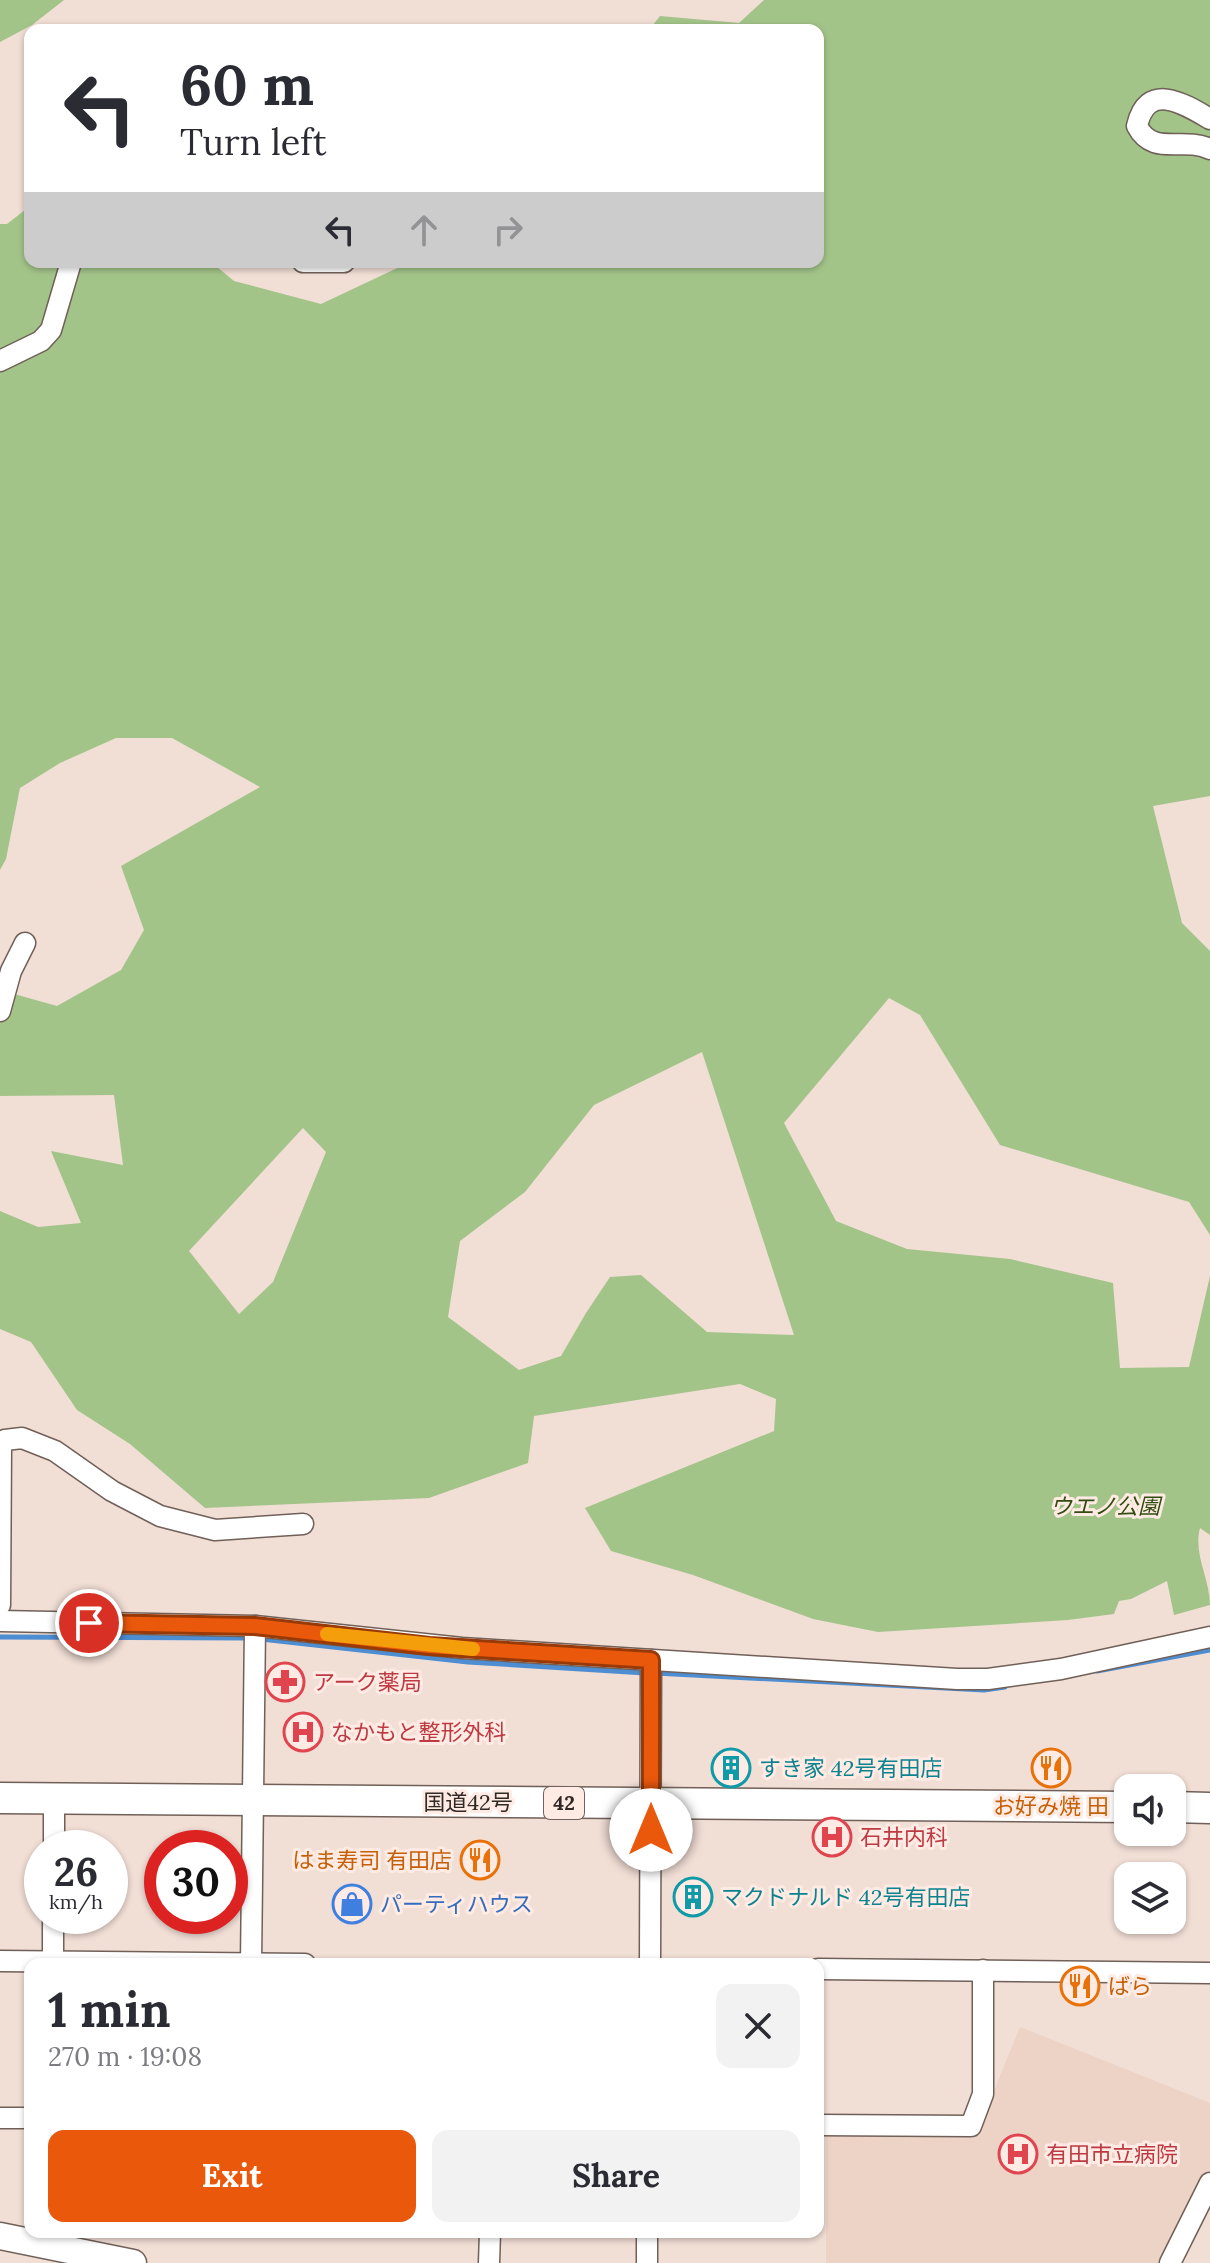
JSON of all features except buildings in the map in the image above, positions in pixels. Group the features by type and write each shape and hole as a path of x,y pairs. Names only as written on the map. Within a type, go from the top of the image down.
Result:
{"highway":[{"name":"国道42号","path":"0,1798 1114,1807"},
{"path":"1186,1807 1210,1808"}],"main road":[{"path":"0,2236 133,2263"}],"street":[{"path":"1210,119 1165,97 1150,101 1139,115 1137,126 1143,137 1157,144 1201,145 1210,149"},
{"path":"0,361 41,341 51,330 69,268"},
{"path":"0,1011 11,971 25,943"},
{"path":"0,1605 1,1447 5,1440 22,1438 55,1451 112,1491 160,1516 215,1530 303,1524"},
{"path":"0,1621 255,1626 429,1646 973,1679 1061,1669 1210,1637"},
{"path":"251,1958 255,1626"},
{"path":"650,1958 651,1660"},
{"path":"54,1799 54,1830"},
{"path":"53,1934 53,1958"},
{"path":"0,1961 24,1962"},
{"path":"824,1969 1210,1973"},
{"path":"824,2125 971,2126 983,2094 983,1970"},
{"path":"0,2118 24,2118"},
{"path":"1170,2263 1210,2183"},
{"path":"489,2263 490,2238"},
{"path":"647,2238 647,2263"}],"shaded area":[{"name":"有田市立病院","path":"1020,2027 1210,2103 1210,2173 1165,2263 826,2263 826,2135 976,2135"}],"green space":[{"path":"0,0 64,0 33,24 24,24 24,29 0,42"},
{"name":"ウエノ公園","path":"764,0 1210,0 1210,796 1153,806 1182,923 1210,951 1210,1235 1189,1202 1000,1145 920,1015 889,998 784,1123 836,1221 907,1249 1010,1259 1113,1283 1120,1368 1189,1367 1210,1276 1210,1535 1200,1528 1198,1538 1210,1605 1174,1615 1167,1581 1131,1599 1119,1601 1114,1614 1068,1620 878,1632 813,1619 693,1575 611,1551 585,1508 774,1431 776,1399 740,1384 534,1416 528,1463 429,1498 205,1508 130,1444 77,1410 31,1342 0,1329 0,1211 38,1227 81,1223 51,1151 123,1165 114,1095 0,1096 0,990 57,1006 121,970 144,930 121,866 260,787 172,738 116,738 60,763 20,788 6,859 0,870 0,224 7,224 24,211 24,268 218,268 234,281 321,304 397,268 824,268 824,24 654,24 660,16 739,23","holes":["702,1052 794,1335 707,1332 641,1275 610,1277 561,1356 519,1370 448,1317 460,1241 525,1192 594,1105","303,1128 326,1152 273,1282 239,1314 189,1251"]}],"waterway":[{"path":"0,1637 251,1638"},
{"path":"261,1639 468,1662 645,1673"},
{"path":"1097,1671 1210,1650"},
{"path":"655,1673 984,1690 1005,1687"}],"slow traffic":[{"path":"327,1634 473,1649"}],"place":[{"name":"アーク薬局","path":"285,1682"},
{"name":"なかもと整形外科","path":"303,1732"},
{"name":"すき家 42号有田店","path":"731,1768"},
{"name":"お好み焼 田","path":"1051,1768"},
{"name":"石井内科","path":"832,1837"},
{"name":"はま寿司 有田店","path":"480,1860"},
{"name":"マクドナルド 42号有田店","path":"693,1897"},
{"name":"パーティハウス","path":"352,1904"},
{"name":"ばら","path":"1080,1986"},
{"name":"有田市立病院","path":"1018,2154"}],"route":[{"path":"89,1623 255,1626 429,1646 651,1660 651,1830"}]}
